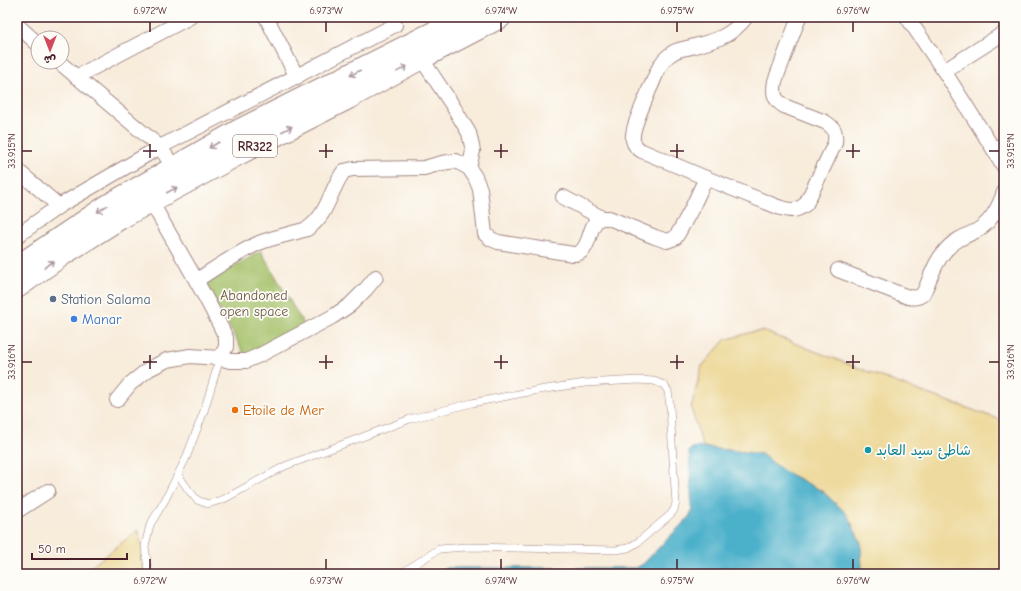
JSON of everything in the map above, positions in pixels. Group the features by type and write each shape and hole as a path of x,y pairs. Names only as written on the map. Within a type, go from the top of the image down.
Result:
{"main road":[{"name":"RR322","path":"17,287 63,254 120,218 240,153 348,98 465,17"},
{"name":"RR322","path":"17,267 109,205 240,130 414,52 500,17"}],"street":[{"path":"76,77 190,17"},
{"path":"266,17 297,77"},
{"path":"746,17 731,32 722,38 674,51 669,55 659,67 639,116 634,131 634,141 638,149 642,152 778,207 789,210 798,209 806,204 835,143 836,136 831,126 825,122 784,106 778,103 775,97 773,90 775,81 799,17"},
{"path":"906,17 999,147 1004,167"},
{"path":"17,236 59,206 160,147 297,77 393,21 451,103 469,133 473,151 469,168"},
{"path":"17,25 30,37"},
{"path":"944,71 1004,33"},
{"path":"68,70 160,147 174,168"},
{"path":"197,280 217,266 259,243 307,229 313,225 321,217 339,178 344,171 353,169 424,168 456,161 469,168 475,177 480,190 485,234 498,242 573,254 580,253 588,242 593,225 602,218"},
{"path":"17,170 59,206"},
{"path":"563,198 602,218 609,218 667,241 675,238 679,232 706,178"},
{"path":"838,270 908,298 919,298 925,290 938,260 946,250 955,241 977,230 990,219 1000,205 1004,192"},
{"path":"151,201 174,243 197,280 226,338 226,348 220,358"},
{"path":"116,400 130,384 149,369 167,360 190,356 220,358 230,361 246,361 260,355 332,317 350,305 366,290 376,277"},
{"path":"17,511 48,491"}],"lane":[{"path":"150,574 148,570 145,546 150,524 165,500 186,458 204,411 220,358"},
{"path":"178,475 197,500 208,504 224,499 284,466 410,419 458,406 539,390 585,383 638,380 654,381 664,385 668,391 670,407 676,503 674,510 670,515 638,542 628,548 616,550 467,547 439,549 400,574"}],"green space":[{"name":"Abandoned open space","path":"261,251 304,325 246,357 205,283"}],"sand":[{"name":"شاطئ سيد العابد","path":"763,331 905,386 1004,421 1004,574 862,574 861,543 847,514 822,491 784,471 761,454 703,447 691,408 702,366 725,340 752,332"},
{"path":"138,530 150,574 82,574"}],"water":[{"path":"703,447 761,454 784,471 822,491 847,514 861,543 862,574 433,574 447,568 636,568 643,564 689,517 692,511 689,451 692,448"}],"place":[{"name":"Station Salama","path":"53,299"},
{"name":"Manar","path":"74,319"},
{"name":"Etoile de Mer","path":"235,410"},
{"name":"شاطئ سيد العابد","path":"868,450"}]}
